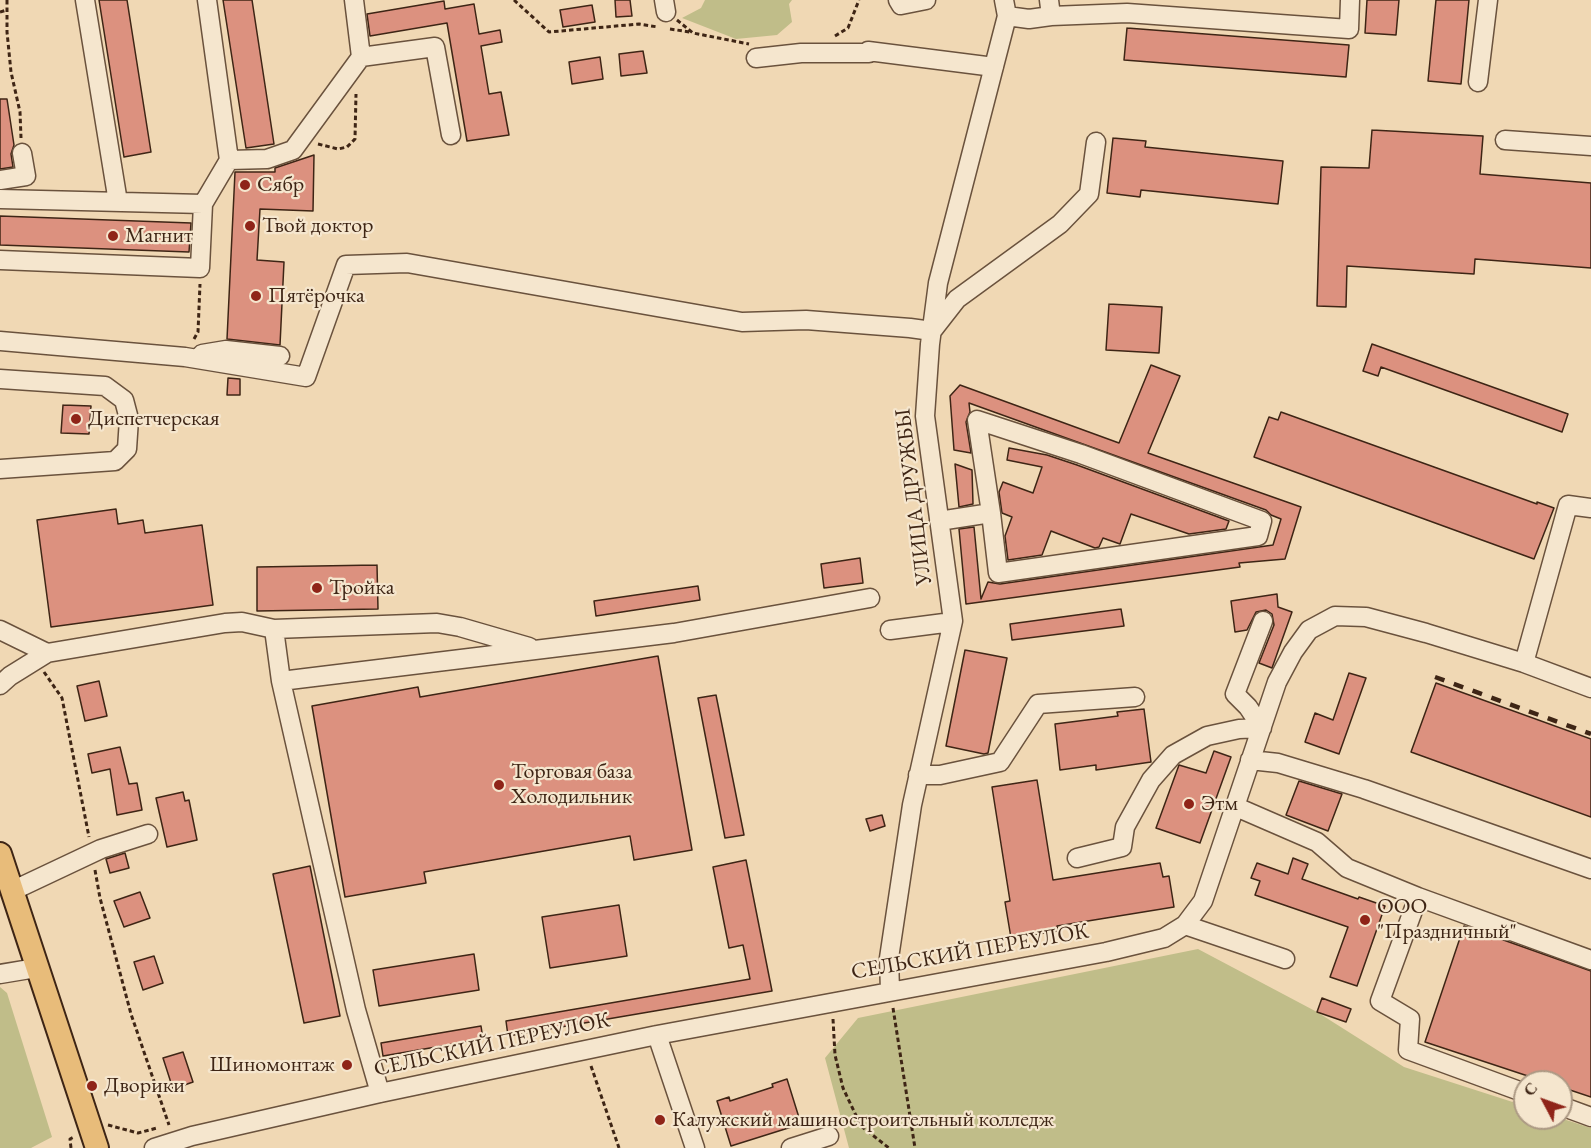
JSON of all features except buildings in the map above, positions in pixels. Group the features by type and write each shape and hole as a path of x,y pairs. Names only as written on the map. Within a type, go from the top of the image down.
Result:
{"main road":[{"path":"0,854 94,1139"}],"street":[{"path":"85,0 118,202"},
{"path":"0,260 200,268 203,204 229,160 207,0"},
{"path":"229,160 267,159 293,150 359,60 354,0"},
{"path":"898,0 901,5 926,0"},
{"path":"1005,8 1029,19 1050,8 1126,7 1349,29 1350,0"},
{"path":"1478,82 1488,0"},
{"name":"УЛИЦА ДРУЖБЫ","path":"890,991 889,958 918,775 952,622 925,416 932,331 938,283 994,67 1005,8"},
{"path":"359,60 435,47 451,135"},
{"path":"757,52 868,53 868,51 994,67"},
{"path":"1505,140 1591,146"},
{"path":"0,341 185,357 306,377 346,265 407,263 742,322 806,320 932,331 957,299 1060,225 1089,194 1096,142"},
{"path":"0,180 26,177 22,153"},
{"path":"0,199 203,204"},
{"path":"185,357 226,350 280,356"},
{"path":"0,379 105,386 124,400 129,419 127,449 115,461 0,469"},
{"path":"977,420 1081,454 1262,520 1258,536 998,573 991,513 977,420"},
{"path":"1524,663 1568,505 1591,508"},
{"path":"939,521 991,513"},
{"path":"281,681 674,633 870,598"},
{"name":"СЕЛЬСКИЙ ПЕРЕУЛОК","path":"154,1148 192,1136 380,1093 657,1035 1117,949 1164,938 1185,925 1203,901 1277,682 1293,652 1309,630 1335,616 1366,617 1524,663 1591,688"},
{"path":"1262,728 1248,707 1235,694 1263,621"},
{"path":"0,685 10,676 44,655 225,623 242,622 274,628 437,623 460,627 536,649"},
{"path":"890,630 952,622"},
{"path":"274,628 281,681 356,1010 380,1093"},
{"path":"0,630 44,655"},
{"path":"918,775 940,775 1000,762 1038,704 1135,697"},
{"path":"1077,858 1122,847 1125,827 1152,780 1173,754 1207,736 1239,729 1262,728"},
{"path":"1250,760 1278,763 1364,789 1591,869"},
{"path":"1234,806 1317,842 1347,868 1418,897 1591,960"},
{"path":"12,891 92,853 148,834"},
{"path":"1418,897 1380,1001 1410,1019 1408,1050 1513,1089"},
{"path":"1185,925 1285,959"},
{"path":"0,974 36,968"},
{"path":"657,1035 696,1148"},
{"path":"1573,1110 1591,1117"},
{"path":"791,1148 829,1136"}],"path":[{"path":"7,0 7,32 11,72 20,112 22,153"},
{"path":"514,0 549,32 639,24 693,33 757,52"},
{"path":"828,41 848,28 859,0"},
{"path":"665,6 693,33"},
{"path":"0,12 7,10"},
{"path":"293,150 321,144 338,149 347,147 355,140 359,60"},
{"path":"185,357 198,332 200,268"},
{"path":"44,655 45,675 62,698 100,898 132,1014 170,1125 138,1133 111,1125 94,1139 70,1139 71,1148"},
{"path":"890,991 915,1148"},
{"path":"832,1002 835,1055 843,1088 861,1126 889,1148"},
{"path":"585,1050 619,1148"}],"shaded area":[{"path":"705,0 792,0 789,4 792,22 777,35 736,39 682,18 701,8"},
{"path":"1198,949 1317,1012 1404,1067 1513,1102 1513,1130 1573,1130 1573,1122 1591,1128 1591,1148 849,1148 825,1058 858,1018"},
{"path":"0,987 7,993 52,1137 31,1148 0,1148"}],"railway":[{"path":"1435,677 1591,734"}],"place":[{"name":"Сябр","path":"245,185"},
{"name":"Твой доктор","path":"250,226"},
{"name":"Магнит","path":"113,236"},
{"name":"Пятёрочка","path":"256,296"},
{"name":"Диспетчерская","path":"76,419"},
{"name":"Тройка","path":"317,588"},
{"name":"Торговая база Холодильник","path":"499,785"},
{"name":"Этм","path":"1189,804"},
{"name":"ООО \"Праздничный\"","path":"1365,920"},
{"name":"Шиномонтаж","path":"347,1065"},
{"name":"Дворики","path":"92,1086"},
{"name":"Калужский машиностроительный колледж","path":"660,1120"}]}
